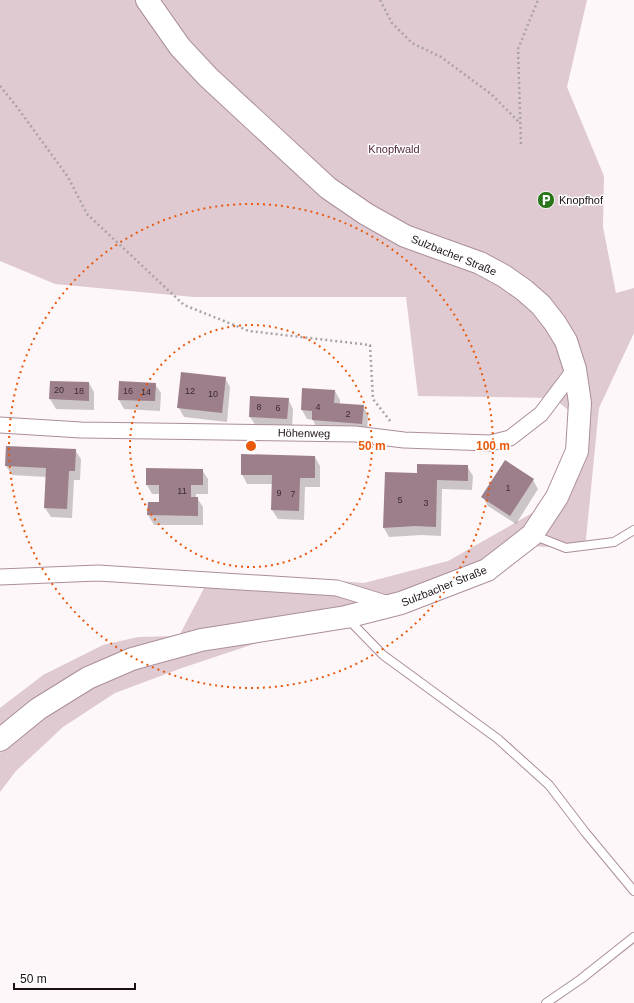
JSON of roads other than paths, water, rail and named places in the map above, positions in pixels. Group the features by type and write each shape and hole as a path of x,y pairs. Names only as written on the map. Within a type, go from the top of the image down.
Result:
{"main road":[{"name":"Sulzbacher Straße","path":"0,740 38,709 56,697 88,678 132,659 201,640 346,617 393,605 487,570 532,535 557,497 577,451 580,402 575,369 566,341 555,323 541,305 524,290 504,276 480,263 405,236 366,214 328,188 208,77 180,47 147,0"}],"street":[{"name":"Höhenweg","path":"0,425 81,430 355,434 404,440 490,443 510,438 541,414 575,369"},
{"path":"0,577 98,573 337,588 393,605"}],"lane":[{"path":"532,535 566,548 614,542 634,530"},
{"path":"346,617 384,655 498,739 549,785 634,892"},
{"path":"546,1003 581,979 634,936"}],"place":[{"name":"Knopfhof","path":"546,200"}],"park label":[{"name":"Knopfwald","path":"394,149"}]}
